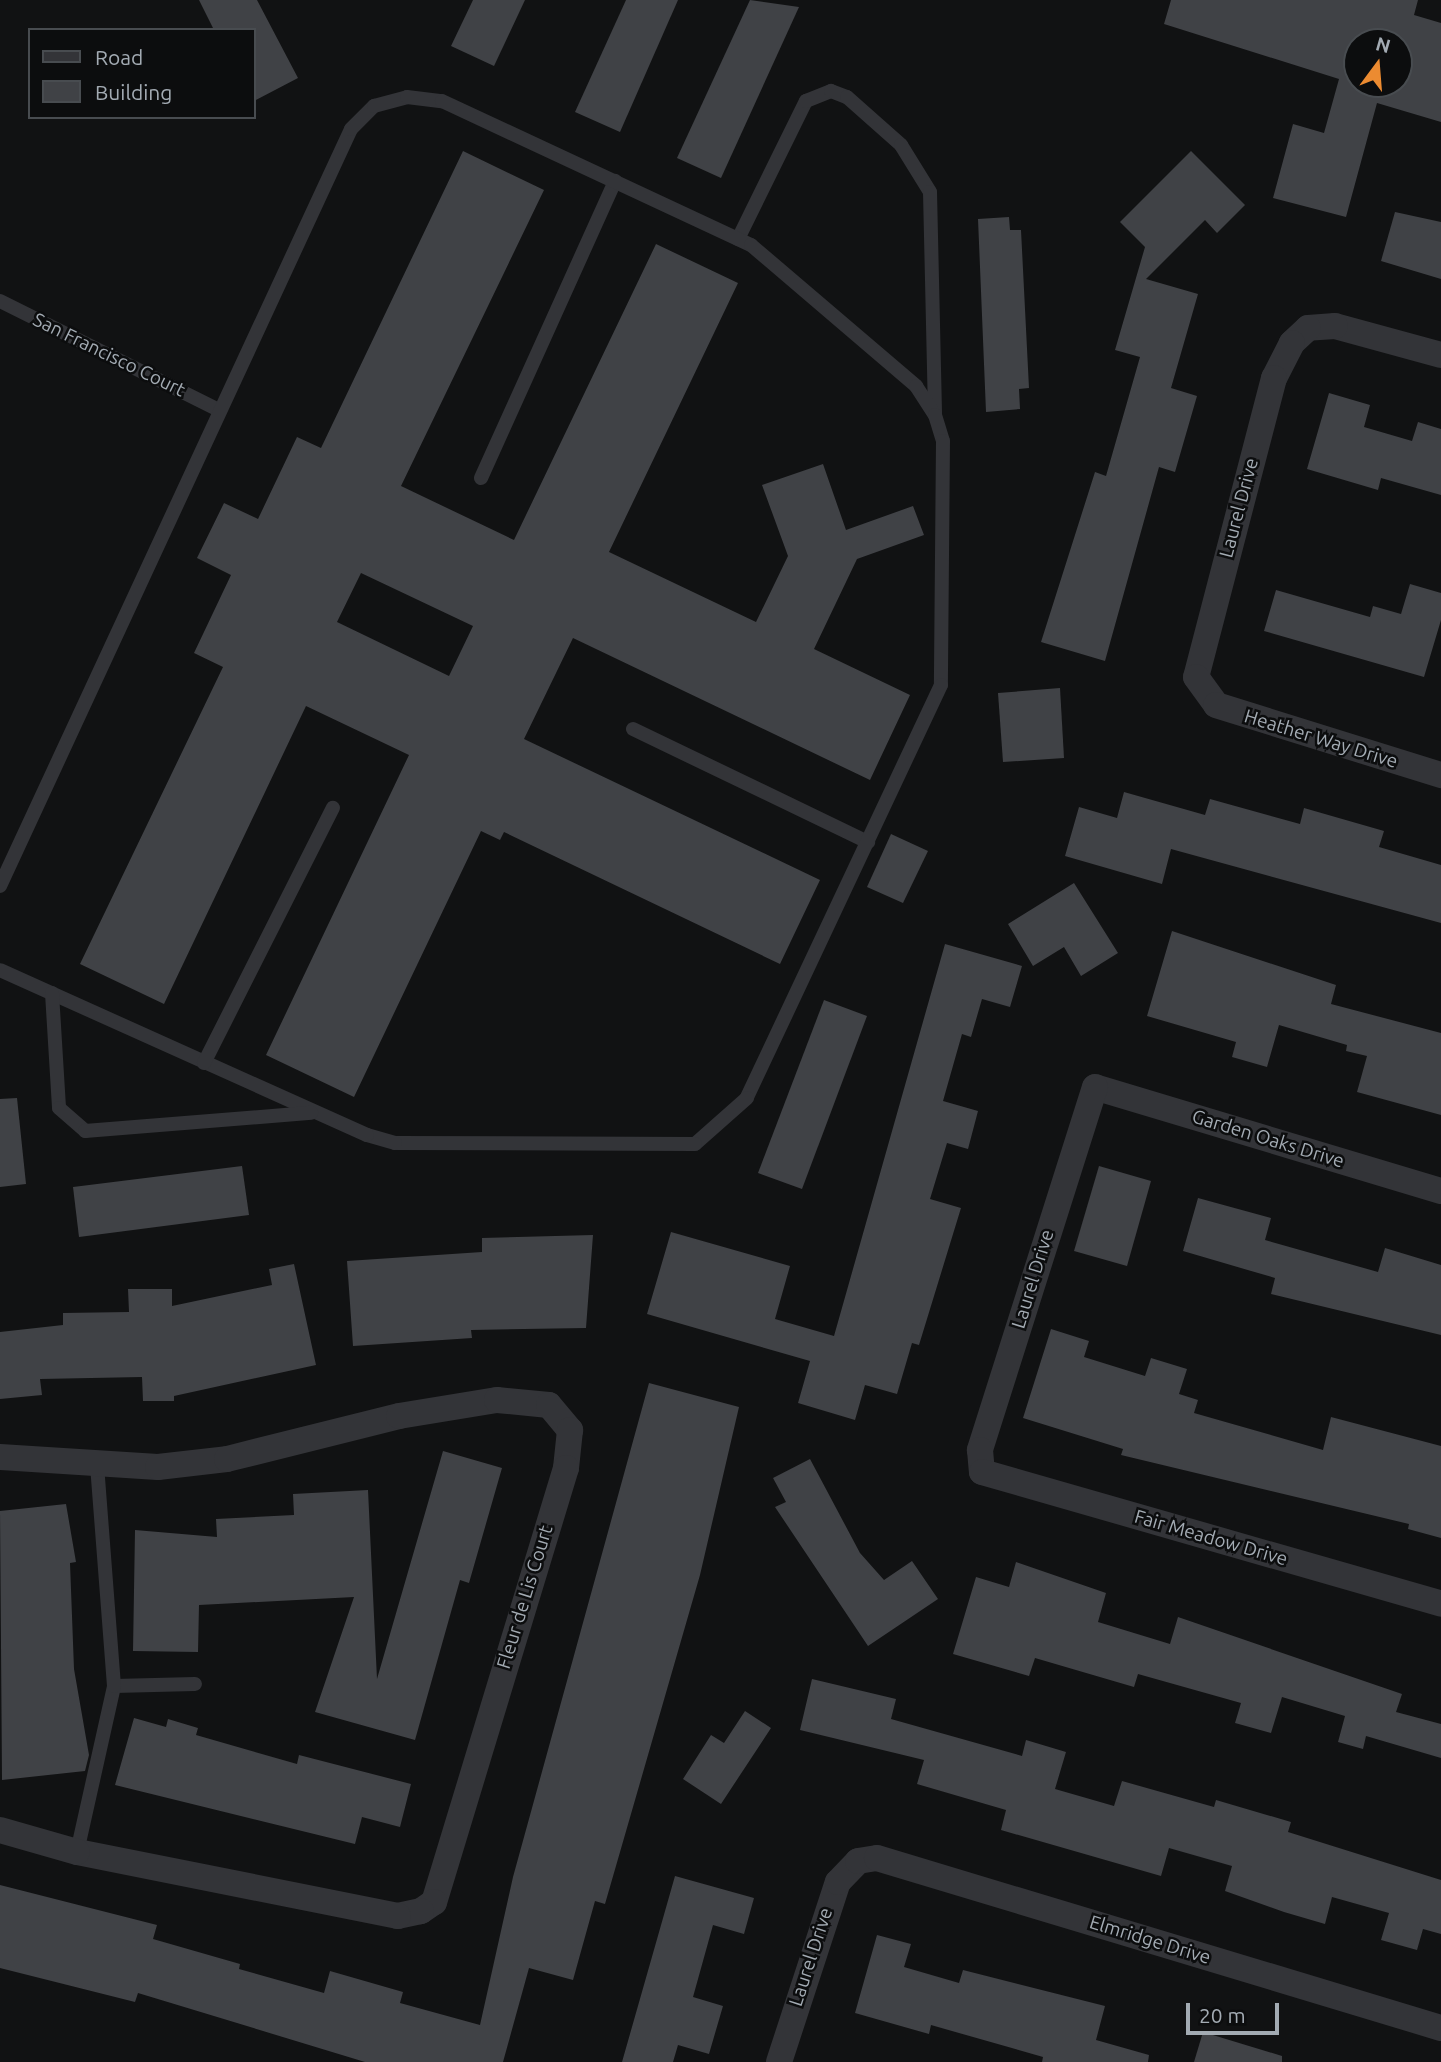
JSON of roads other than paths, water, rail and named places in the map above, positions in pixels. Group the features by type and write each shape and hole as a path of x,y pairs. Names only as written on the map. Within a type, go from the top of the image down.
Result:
{"street":[{"name":"Laurel Drive","path":"1204,695 1196,677 1199,658 1274,378 1308,328 1335,326 1441,355"},
{"name":"Heather Way Drive","path":"1204,695 1234,712 1441,775"},
{"name":"Laurel Drive","path":"982,1472 980,1450 1095,1087"},
{"name":"Garden Oaks Drive","path":"1095,1087 1441,1191"},
{"name":"Fleur de Lis Court","path":"0,1457 158,1467 227,1459 399,1416 497,1400 549,1405 570,1430 566,1468 434,1902 398,1916 77,1852 0,1830"},
{"name":"Fair Meadow Drive","path":"982,1472 1441,1604"},
{"name":"Laurel Drive","path":"779,2062 827,1906 845,1870 858,1861"},
{"name":"Elmridge Drive","path":"858,1861 899,1863 1441,2028"}],"lane":[{"path":"0,970 313,1112 395,1143 695,1144 747,1098 941,685 943,441 935,415 930,192 901,145 847,97 831,91 806,101 738,239"},
{"path":"0,887 351,129 374,106 407,97 442,101 738,239 916,386 935,415"},
{"path":"481,478 615,181"},
{"name":"San Francisco Court","path":"0,301 219,410"},
{"path":"633,729 868,842"},
{"path":"204,1063 333,807"},
{"path":"52,993 59,1108 85,1131 313,1112"},
{"path":"77,1852 114,1686 97,1463"},
{"path":"114,1686 195,1684"}]}
